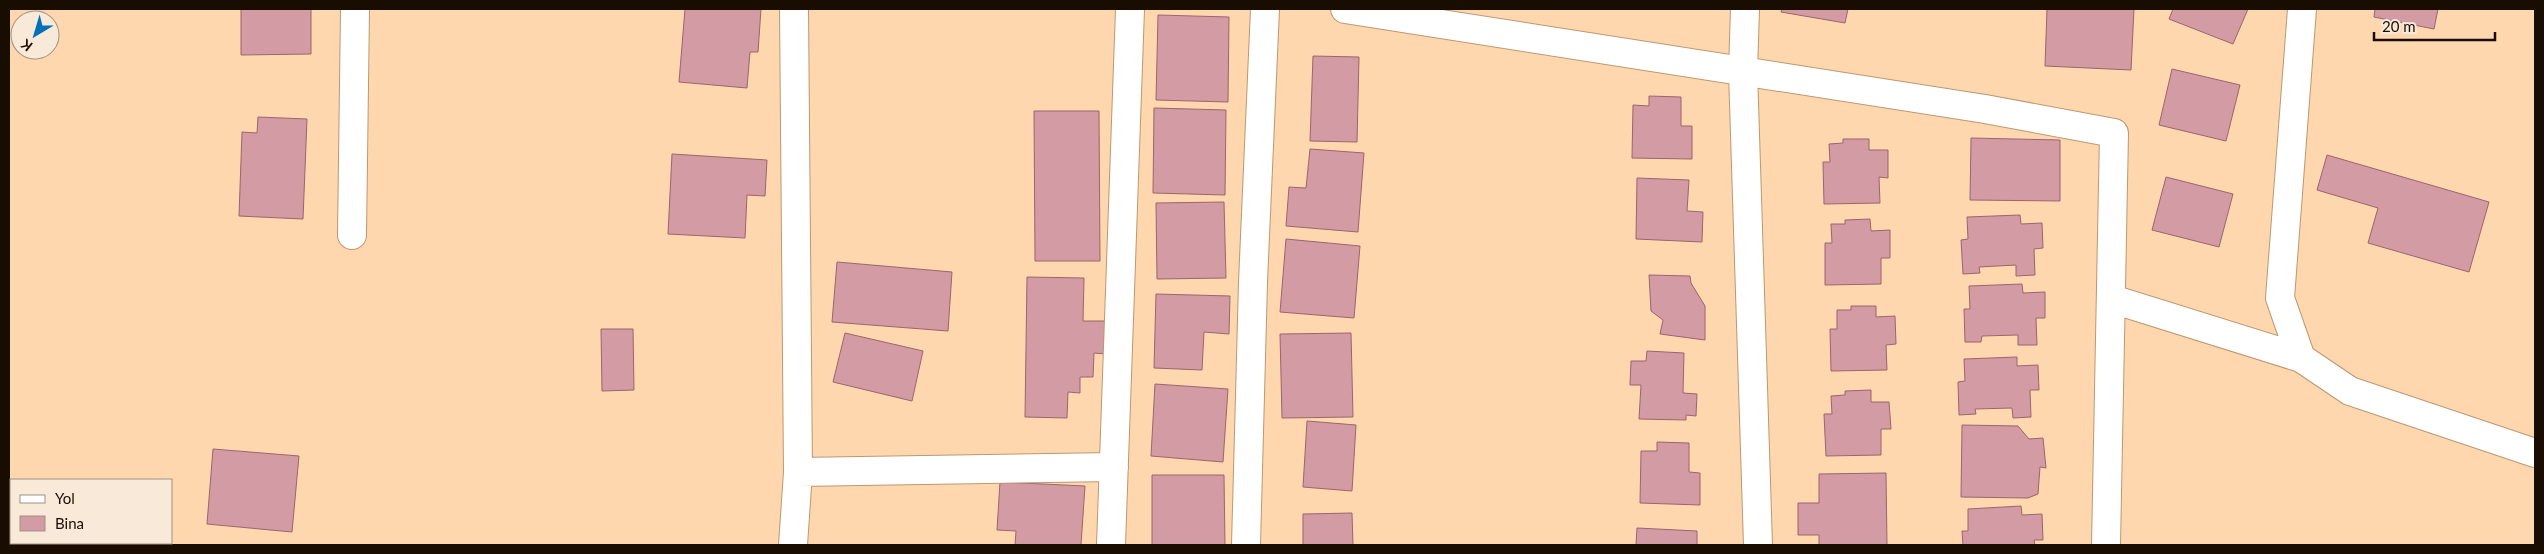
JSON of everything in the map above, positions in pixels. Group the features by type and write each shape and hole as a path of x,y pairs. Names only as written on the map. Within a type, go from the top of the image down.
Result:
{"street":[{"path":"352,235 355,9"},
{"path":"793,545 798,472 794,9"},
{"path":"1111,545 1130,9"},
{"path":"1246,545 1265,9"},
{"path":"1345,9 1389,12 1986,109 2114,133 2106,545"},
{"path":"1745,9 1743,71 1758,545"},
{"path":"2301,358 2280,298 2302,9"},
{"path":"2112,299 2301,358 2350,391 2535,453"},
{"path":"798,472 1114,467"}],"building":[{"path":"241,9 311,9 311,54 241,55"},
{"path":"685,9 761,9 758,52 750,52 747,88 679,82"},
{"path":"1782,9 1848,9 1845,23 1781,12"},
{"path":"2047,9 2134,9 2131,70 2045,66"},
{"path":"2173,9 2248,9 2233,44 2169,19"},
{"path":"2375,9 2438,9 2434,29 2374,17"},
{"path":"1158,15 1229,17 1228,102 1156,100"},
{"path":"1313,56 1359,57 1357,142 1310,141"},
{"path":"2172,69 2240,85 2226,141 2159,125"},
{"path":"1649,96 1681,97 1681,126 1692,126 1692,159 1632,158 1633,105 1649,106"},
{"path":"1154,108 1226,110 1225,195 1153,193"},
{"path":"1034,111 1099,111 1100,261 1035,261"},
{"path":"258,117 307,119 303,219 239,216 242,132 257,133"},
{"path":"1971,138 2060,140 2060,201 1970,200"},
{"path":"1843,139 1869,139 1869,150 1888,150 1888,178 1879,177 1880,203 1824,204 1823,162 1830,162 1829,144 1843,143"},
{"path":"1310,149 1364,153 1358,232 1286,226 1289,187 1306,188"},
{"path":"672,154 767,160 765,196 747,195 745,238 668,234"},
{"path":"2327,155 2489,202 2469,272 2368,243 2378,208 2317,190"},
{"path":"2166,177 2233,194 2219,247 2152,230"},
{"path":"1637,178 1689,180 1687,211 1703,212 1702,242 1636,239"},
{"path":"1224,202 1226,278 1157,279 1156,203"},
{"path":"2020,215 2021,224 2042,223 2043,248 2034,249 2035,275 2016,276 2016,265 1979,267 1980,273 1963,274 1961,240 1968,239 1967,217"},
{"path":"1870,219 1871,231 1890,230 1890,258 1881,258 1881,284 1825,285 1825,243 1832,243 1831,224 1845,224 1845,220"},
{"path":"1286,239 1360,246 1354,318 1280,312"},
{"path":"837,262 952,272 948,331 832,322"},
{"path":"1649,275 1690,276 1691,283 1705,306 1705,340 1660,334 1663,320 1651,311"},
{"path":"1027,277 1084,278 1083,321 1107,321 1106,354 1094,353 1093,377 1080,377 1080,393 1068,392 1067,418 1025,417"},
{"path":"2022,284 2023,293 2045,292 2045,318 2036,318 2037,345 2018,345 2018,335 1982,336 1981,342 1965,342 1964,309 1970,309 1969,286"},
{"path":"1156,294 1230,296 1229,334 1204,332 1202,370 1154,368"},
{"path":"1851,306 1876,306 1876,317 1895,316 1896,344 1886,345 1887,370 1831,371 1830,329 1837,329 1837,310 1851,310"},
{"path":"601,329 633,329 634,390 602,391"},
{"path":"845,333 923,351 912,401 833,382"},
{"path":"1351,333 1353,417 1282,418 1280,334"},
{"path":"1647,351 1684,353 1683,393 1697,394 1696,416 1686,415 1686,420 1639,419 1641,385 1630,385 1631,361 1646,361"},
{"path":"2017,357 2017,366 2038,365 2039,390 2030,390 2031,417 2013,418 2012,408 1975,409 1976,414 1959,415 1958,382 1965,381 1964,359"},
{"path":"1155,384 1228,389 1223,462 1151,456"},
{"path":"1871,390 1871,402 1889,402 1891,429 1881,429 1881,455 1826,456 1824,414 1832,414 1831,396 1845,395 1845,391"},
{"path":"1307,421 1356,425 1352,491 1303,487"},
{"path":"1962,425 2018,426 2029,439 2043,438 2046,468 2040,467 2038,494 2028,498 1961,497"},
{"path":"1657,442 1689,443 1689,472 1700,473 1700,505 1640,503 1641,451 1657,451"},
{"path":"213,449 299,456 292,532 207,524"},
{"path":"1886,473 1887,545 1819,545 1819,535 1798,535 1798,503 1819,503 1819,474"},
{"path":"1152,475 1224,475 1225,545 1152,545"},
{"path":"1000,482 1085,486 1081,545 1015,545 1016,531 997,530"},
{"path":"2021,506 2022,515 2042,514 2043,540 2034,540 2035,545 1963,545 1962,531 1968,531 1968,509"},
{"path":"1352,513 1353,545 1303,545 1303,514"},
{"path":"1637,528 1697,531 1697,545 1636,545"}]}
